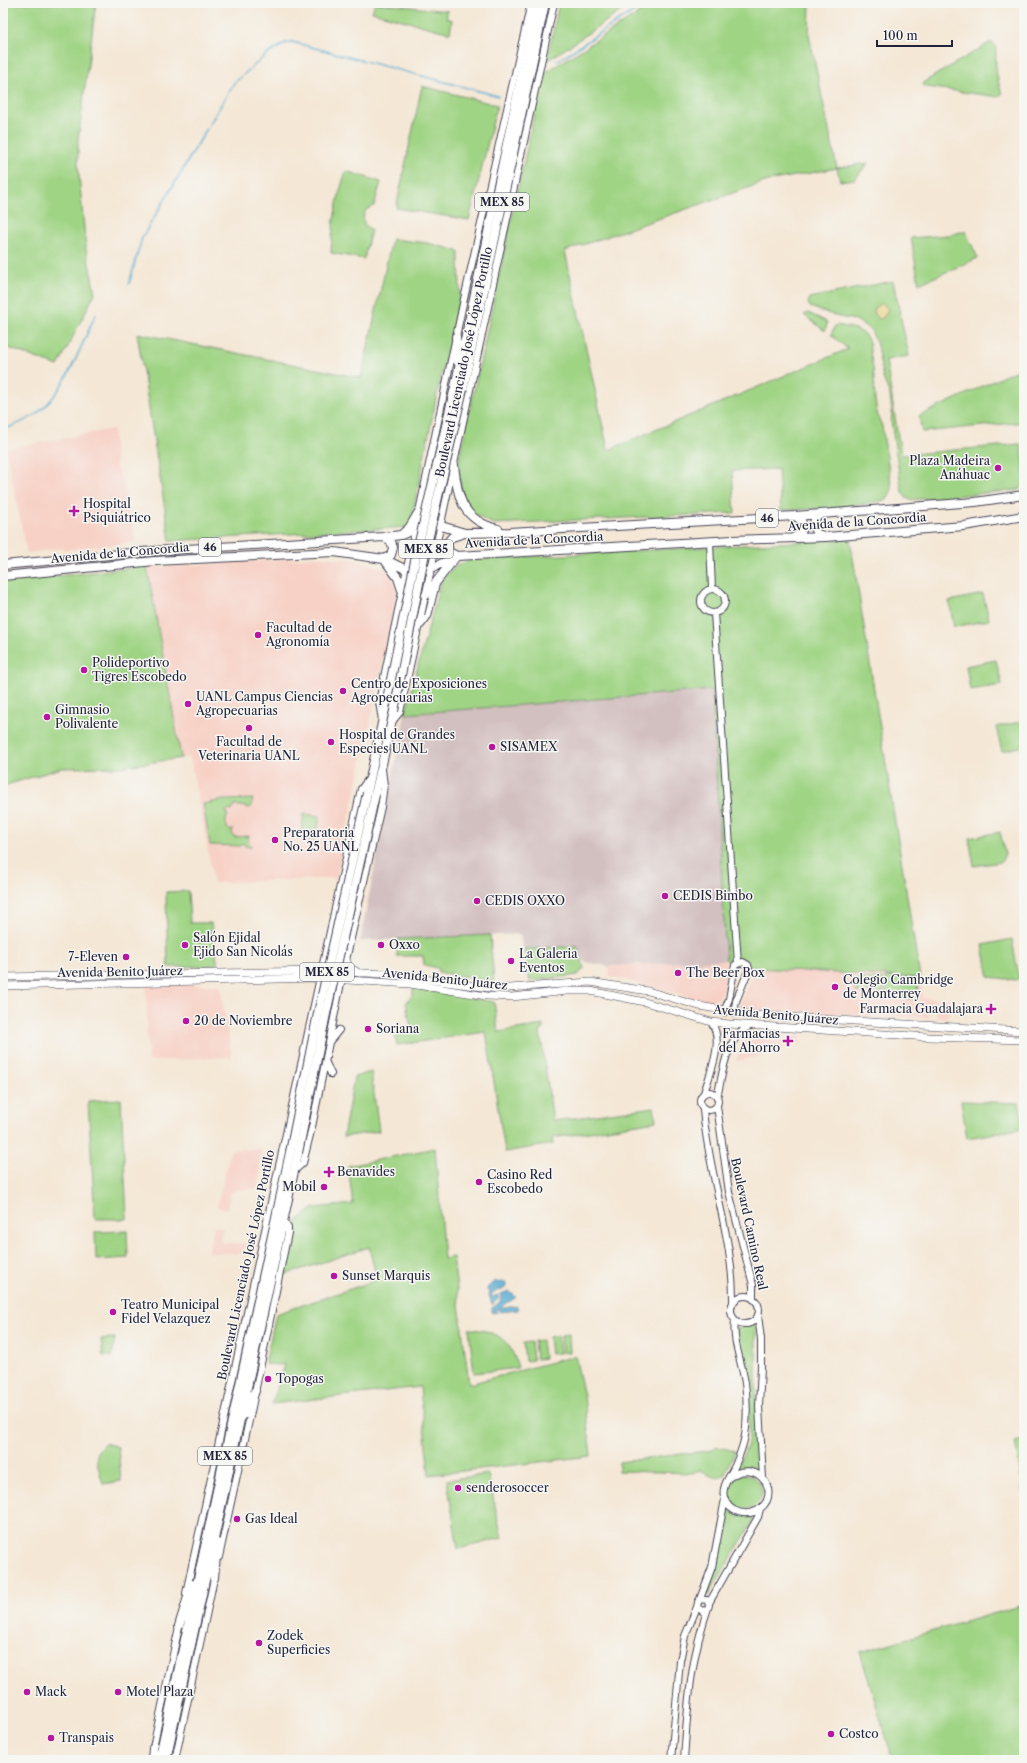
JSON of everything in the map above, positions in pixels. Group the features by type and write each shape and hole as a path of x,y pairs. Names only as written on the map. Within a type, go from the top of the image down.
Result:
{"main road":[{"name":"Boulevard Licenciado José López Portillo","path":"159,1760 294,1153 318,1013 371,794 381,766 387,723 385,709 417,551 455,387 537,3"},
{"name":"Boulevard Licenciado José López Portillo","path":"371,794 370,777 387,723 394,711 425,553 464,389 545,3"},
{"path":"456,337 458,373"},
{"path":"454,465 456,486 460,502 467,512 481,523 509,532"},
{"name":"Avenida de la Concordia","path":"3,565 153,551 384,537 416,530 427,523 440,525 465,533 509,532 795,516 975,502 1024,495"},
{"path":"401,534 409,528 420,510"},
{"path":"824,513 816,517 813,526 817,534 826,537"},
{"path":"793,538 800,534 803,528 801,520 795,516"},
{"name":"Avenida de la Concordia","path":"3,576 154,561 334,552 384,559 407,570 418,571 432,568 457,556 826,537 964,526 1024,516"},
{"path":"426,595 457,556 449,552 447,543 452,538 465,533"},
{"path":"384,537 391,541 393,548 391,555 384,559 398,578 402,590"},
{"path":"346,959 349,967 359,973"},
{"name":"Avenida Benito Juárez","path":"3,986 343,973 383,974 504,989 590,982 648,991 724,1012 1024,1030"},
{"path":"378,983 383,974"},
{"name":"Avenida Benito Juárez","path":"3,977 321,975 341,981 410,984 487,996 506,997 590,991 645,1002 712,1022 750,1026 1022,1039"},
{"path":"403,976 410,984 422,979"},
{"path":"590,982 590,991"},
{"path":"695,1017 699,1006"},
{"name":"Boulevard Licenciado José López Portillo","path":"166,1760 294,1171 294,1153"},
{"path":"238,1432 255,1391"},
{"path":"214,1578 217,1524"},
{"path":"179,1626 203,1557"},
{"path":"151,1760 153,1748"}],"street":[{"name":"Boulevard Licenciado José López Portillo","path":"531,3 456,337 379,702 387,723 400,712 420,626 440,525 554,3"},
{"path":"423,496 427,505 432,508 442,506 446,501"},
{"path":"710,542 712,589"},
{"path":"402,590 406,586 416,584 425,590 426,595"},
{"path":"420,626 428,616 436,584"},
{"path":"712,589 720,591 726,600 721,610 714,613 710,613 704,608 701,600 705,593 712,589"},
{"path":"714,613 738,963 735,965 730,999 724,1012"},
{"name":"Boulevard Licenciado José López Portillo","path":"294,1171 303,1163 326,1061 341,981 383,794 381,766"},
{"name":"Boulevard Licenciado José López Portillo","path":"153,1748 361,789 370,777"},
{"path":"324,957 328,963 334,966 341,965 346,959"},
{"path":"734,1013 736,1001 749,970 746,962 738,963"},
{"path":"313,1009 321,1004 326,1004 334,1008 335,1012"},
{"path":"712,1022 716,1031 717,1044 704,1093 699,1102 703,1109 710,1110 717,1106 717,1098 724,1065 733,1040 739,1032 750,1026"},
{"path":"330,1041 339,1030"},
{"path":"326,1061 330,1074"},
{"path":"704,1093 712,1093 717,1098"},
{"name":"Boulevard Camino Real","path":"717,1106 729,1192 753,1285 754,1299"},
{"name":"Boulevard Camino Real","path":"703,1109 705,1135 733,1274 733,1303"},
{"name":"Boulevard Licenciado José López Portillo","path":"175,1760 288,1233 288,1228 283,1220"},
{"path":"671,1760 675,1709 685,1636 712,1566 725,1498 724,1488 741,1450 746,1427 745,1384 734,1334 735,1320 731,1312 733,1303 740,1297 749,1297 754,1299 758,1307 761,1353 759,1406 763,1479"},
{"path":"735,1320 739,1323 749,1324 758,1315"},
{"path":"684,1760 692,1663 706,1610 758,1517 760,1508 767,1496 766,1484 759,1474 747,1470 735,1473 730,1477"},
{"path":"725,1498 728,1505 740,1513 747,1514 760,1508"},
{"path":"700,1599 705,1599 709,1603"},
{"path":"697,1607 702,1611 706,1610"},
{"path":"675,1709 687,1710"}],"shaded area":[{"name":"Hospital Psiquiátrico","path":"113,429 116,467 122,480 136,542 66,550 61,548 27,553 6,449"},
{"name":"UANL Campus Ciencias Agropecuarias","path":"321,557 350,559 379,567 388,571 398,587 337,878 214,883 190,757 120,767 62,768 3,786 3,583 158,567"},
{"path":"712,690 726,960 608,966 584,962 577,946 523,949 520,934 360,941 405,714"},
{"path":"726,960 727,973 722,992 718,1000 711,1002 609,976 608,966"},
{"name":"Colegio Cambridge de Monterrey","path":"756,968 920,978 923,998 936,999 936,1005 929,1006 929,1018 738,1010"},
{"name":"20 de Noviembre","path":"146,985 220,985 232,1057 148,1061"},
{"path":"937,999 951,1000 949,1018 936,1017"},
{"path":"798,1035 802,1042 736,1062 742,1041 755,1037 783,1041"},
{"path":"261,1149 259,1188 236,1190 230,1194 227,1210 217,1207 231,1150"},
{"path":"214,1226 223,1228 220,1240 223,1243 246,1243 245,1253 208,1253"},
{"path":"1020,1606 1024,1606 1024,1651"}],"green space":[{"path":"3,3 96,3 78,140 78,165 86,249 95,293 58,366 3,346"},
{"path":"375,3 448,11 446,18 452,20 450,33 372,12"},
{"path":"559,3 633,3 547,61"},
{"path":"655,3 810,3 809,35 837,168 768,181 565,251 608,450 848,349 831,335 835,326 837,325 860,331 869,342 874,373 876,408 882,426 892,489 887,500 838,508 781,510 778,469 732,471 735,513 494,524 475,514 465,501 460,485 458,464 543,74"},
{"path":"991,42 996,46 996,70 1002,94 999,97 926,87 923,85 924,82"},
{"path":"422,86 497,105 469,220 396,208"},
{"path":"868,163 855,179 840,181 837,168"},
{"path":"346,171 381,182 374,206 366,210 363,217 364,224 371,230 364,259 331,253 332,232 340,191"},
{"path":"965,231 978,258 919,284 911,238 948,235"},
{"path":"392,239 427,243 459,251 460,295 437,394 410,527 170,541 137,333 361,378"},
{"path":"893,281 909,356 886,360 901,455 1020,444 1024,461 1024,484 1019,490 909,500 902,492 891,421 892,413 890,395 883,378 877,345 871,330 856,320 839,317 810,307 808,303 810,298"},
{"path":"808,313 825,321 827,324 825,331 804,315"},
{"path":"1017,370 1024,390 1024,422 922,432 919,416"},
{"path":"850,539 920,978 756,968 726,960 712,690 405,714 441,581 458,565 471,560"},
{"name":"Polideportivo Tigres Escobedo","path":"147,566 181,758 120,767 62,768 3,786 3,582"},
{"path":"983,594 989,620 954,627 949,601"},
{"path":"996,660 1002,685 970,690 966,666"},
{"path":"1024,721 1024,746 1002,751 996,727"},
{"path":"253,799 250,808 235,805 232,811 227,810 226,812 228,813 226,822 228,829 230,831 233,829 232,833 234,837 249,836 248,841 251,846 245,846 243,843 240,846 210,845 203,804 224,800"},
{"path":"304,814 320,816 315,841 300,838"},
{"path":"1000,832 1005,854 1001,862 974,866 969,838"},
{"path":"188,891 190,923 211,923 218,966 168,967 166,892"},
{"path":"490,935 494,982 438,972 438,968 424,965 423,956 397,956 398,939"},
{"path":"1012,939 1019,978 1016,980 989,977 983,945"},
{"path":"577,946 584,968 578,975 530,981 524,949"},
{"path":"886,977 918,979 917,999 885,997"},
{"path":"857,979 883,979 883,993 856,992"},
{"path":"413,988 494,1002 498,1032 543,1025 544,1029 540,1031 553,1121 654,1107 656,1121 552,1138 553,1144 505,1152 486,1032 397,1045 395,1035 412,1032 406,1003 413,994"},
{"path":"371,1072 379,1131 343,1137 354,1077"},
{"path":"121,1099 127,1219 95,1219 88,1101"},
{"path":"961,1101 1019,1103 1024,1128 967,1138"},
{"path":"435,1148 444,1259 453,1257 469,1384 575,1356 584,1396 591,1456 429,1475 420,1387 272,1404 285,1365 265,1364 276,1314 377,1280 369,1247 284,1275 298,1220 314,1208 353,1204 348,1166"},
{"path":"127,1231 128,1258 96,1260 95,1232"},
{"path":"756,1323 756,1412 760,1469 758,1470 748,1466 740,1468 738,1465 747,1447 749,1437 749,1399 748,1380 736,1328"},
{"path":"469,1329 495,1334 501,1338 511,1350 518,1368 474,1373"},
{"path":"569,1334 570,1352 562,1353 561,1335"},
{"path":"558,1335 560,1353 551,1354 549,1337"},
{"path":"115,1338 112,1356 103,1356 101,1339"},
{"path":"542,1340 544,1358 536,1359 534,1341"},
{"path":"531,1342 533,1360 525,1361 523,1343"},
{"path":"1024,1440 1024,1494 1015,1442"},
{"path":"105,1443 118,1447 121,1481 103,1484 97,1463 97,1452"},
{"path":"717,1447 735,1451 725,1474 717,1477 711,1476 700,1470 692,1473 619,1471 619,1462 713,1450"},
{"path":"488,1474 502,1538 458,1549 447,1480"},
{"path":"748,1475 757,1480 761,1485 761,1499 757,1504 752,1508 742,1509 738,1508 729,1499 728,1489 729,1485 738,1476"},
{"path":"727,1509 737,1516 753,1516 753,1522 708,1595 706,1595 705,1593 716,1564 725,1512"},
{"path":"1020,1606 1024,1651 1024,1760 893,1760 860,1652"}],"sand":[{"path":"882,303 888,309 883,318 879,319 874,314 874,308"}],"water":[{"path":"496,1281 497,1283 504,1281 507,1287 491,1294 492,1297 498,1295 498,1299 492,1305 487,1288"},
{"path":"509,1291 516,1297 501,1307 517,1306 518,1310 500,1312 499,1308 497,1309 497,1312 492,1313 492,1308 500,1302 501,1294"}],"waterway":[{"path":"557,61 646,3"},
{"path":"129,284 142,238 234,83 266,55 286,43 292,42 498,96"},
{"path":"3,430 25,421 36,414 56,394 64,382 96,314"}],"place":[{"name":"Plaza Madeira Anáhuac","path":"998,468"},
{"name":"Hospital Psiquiátrico","path":"74,511"},
{"name":"Facultad de Agronomía","path":"258,635"},
{"name":"Polideportivo Tigres Escobedo","path":"84,670"},
{"name":"Centro de Exposiciones Agropecuarias","path":"343,691"},
{"name":"UANL Campus Ciencias Agropecuarias","path":"188,704"},
{"name":"Gimnasio Polivalente","path":"47,717"},
{"name":"Facultad de Veterinaria UANL","path":"249,728"},
{"name":"Hospital de Grandes Especies UANL","path":"331,742"},
{"name":"SISAMEX","path":"492,747"},
{"name":"Preparatoria No. 25 UANL","path":"275,840"},
{"name":"CEDIS Bimbo","path":"665,896"},
{"name":"CEDIS OXXO","path":"477,901"},
{"name":"Salón Ejidal Ejido San Nicolás","path":"185,945"},
{"name":"Oxxo","path":"381,945"},
{"name":"7-Eleven","path":"126,957"},
{"name":"La Galeria Eventos","path":"511,961"},
{"name":"The Beer Box","path":"678,973"},
{"name":"Colegio Cambridge de Monterrey","path":"835,987"},
{"name":"Farmacia Guadalajara","path":"991,1009"},
{"name":"20 de Noviembre","path":"186,1021"},
{"name":"Soriana","path":"368,1029"},
{"name":"Farmacias del Ahorro","path":"788,1041"},
{"name":"Benavides","path":"329,1172"},
{"name":"Casino Red Escobedo","path":"479,1182"},
{"name":"Mobil","path":"324,1187"},
{"name":"Sunset Marquis","path":"334,1276"},
{"name":"Teatro Municipal Fidel Velazquez","path":"113,1312"},
{"name":"Topogas","path":"268,1379"},
{"name":"senderosoccer","path":"458,1488"},
{"name":"Gas Ideal","path":"237,1519"},
{"name":"Zodek Superficies","path":"259,1643"},
{"name":"Mack","path":"27,1692"},
{"name":"Motel Plaza","path":"118,1692"},
{"name":"Costco","path":"831,1734"},
{"name":"Transpais","path":"51,1738"}]}
